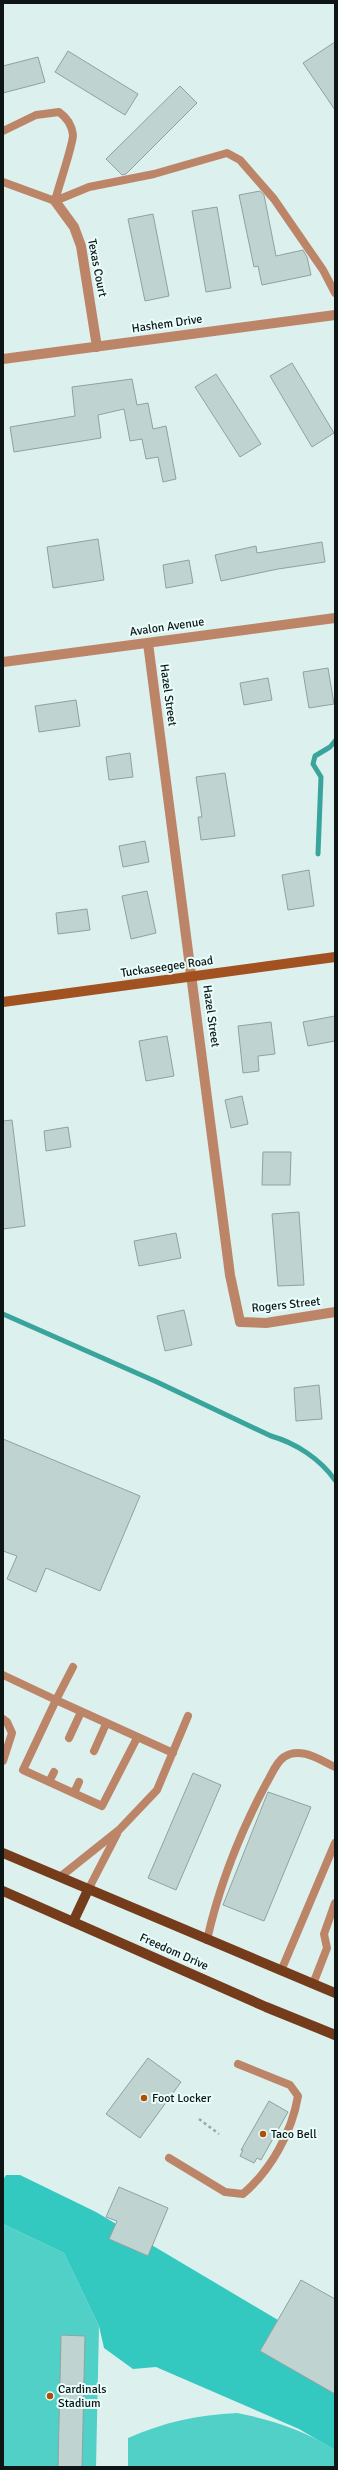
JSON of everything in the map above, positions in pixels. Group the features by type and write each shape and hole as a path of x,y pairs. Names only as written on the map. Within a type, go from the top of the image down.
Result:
{"main road":[{"name":"Tuckaseegee Road","path":"3,1002 335,957"},
{"name":"Freedom Drive","path":"3,1853 335,1993"},
{"path":"73,1922 88,1890"},
{"name":"Freedom Drive","path":"3,1891 266,2007 335,2034"}],"street":[{"name":"Texas Court","path":"55,201 74,227 81,246 97,347"},
{"name":"Hashem Drive","path":"3,359 335,315"},
{"name":"Avalon Avenue","path":"3,662 335,618"},
{"name":"Hazel Street","path":"148,643 193,976 230,1275 240,1322"},
{"name":"Rogers Street","path":"240,1322 266,1322 335,1312"}],"lane":[{"path":"3,131 36,115 58,112 64,115 70,124 73,136 55,201"},
{"path":"3,182 55,201 89,187 154,174 227,153 240,160 274,200 323,270 335,293"},
{"path":"73,1667 23,1770 102,1806 137,1738"},
{"path":"3,1674 106,1724 173,1754"},
{"path":"69,1738 81,1712"},
{"path":"60,1878 119,1830 157,1790 188,1716"},
{"path":"3,1719 7,1722 12,1733 3,1761"},
{"path":"94,1751 106,1724"},
{"path":"207,1940 216,1903 251,1814 276,1766 284,1757 302,1752 335,1767"},
{"path":"49,1782 54,1772"},
{"path":"74,1793 79,1782"},
{"path":"88,1890 119,1830"},
{"path":"281,1971 335,1843"},
{"path":"313,1984 327,1948 324,1934 335,1903"},
{"path":"169,2158 225,2192 243,2194 261,2178 285,2135 296,2110 298,2096 290,2085 238,2064"}],"path":[{"path":"199,2119 219,2134"}],"shaded area":[{"path":"6,2175 20,2175 96,2212 278,2320 260,2351 335,2394 335,2450 299,2429 156,2367 133,2369 104,2348 99,2326 64,2253 3,2224 3,2180"},
{"name":"Cardinals Stadium","path":"3,2224 64,2253 99,2326 96,2467 3,2467"},
{"path":"237,2413 263,2419 300,2431 323,2443 335,2450 335,2467 128,2467 128,2438 141,2432 181,2420"}],"building":[{"path":"335,42 335,110 303,63"},
{"path":"68,51 138,94 125,115 55,72"},
{"path":"38,57 45,82 3,93 3,66"},
{"path":"180,86 197,103 126,174 122,175 106,159"},
{"path":"260,191 264,195 276,256 303,250 307,257 311,275 262,285 258,266 254,267 239,195"},
{"path":"217,207 231,288 206,292 192,211"},
{"path":"153,214 169,296 145,301 128,219"},
{"path":"292,363 334,433 312,447 270,376"},
{"path":"216,374 261,444 240,457 195,387"},
{"path":"132,379 137,405 148,403 153,429 166,426 176,479 163,482 158,457 146,459 142,439 130,441 124,409 98,415 101,438 14,452 10,427 75,416 72,387"},
{"path":"98,539 104,580 53,588 47,547"},
{"path":"322,542 325,562 278,569 221,581 215,555 256,546 257,553"},
{"path":"189,560 193,583 166,588 163,565"},
{"path":"328,668 334,704 309,708 303,672"},
{"path":"268,678 272,700 244,705 240,683"},
{"path":"76,700 80,726 39,732 35,706"},
{"path":"130,753 133,777 109,780 106,757"},
{"path":"225,773 235,836 201,840 198,817 202,817 196,777"},
{"path":"145,841 149,862 123,867 119,846"},
{"path":"309,870 314,906 288,910 282,875"},
{"path":"147,891 156,933 131,939 122,896"},
{"path":"87,909 90,930 58,934 56,913"},
{"path":"335,1016 335,1041 308,1046 303,1022"},
{"path":"271,1022 275,1054 258,1056 259,1071 243,1073 238,1026"},
{"path":"167,1036 174,1076 146,1081 139,1041"},
{"path":"242,1096 248,1124 231,1128 225,1100"},
{"path":"12,1120 25,1226 3,1229 3,1121"},
{"path":"68,1127 71,1147 46,1151 44,1131"},
{"path":"263,1152 291,1152 290,1185 262,1185"},
{"path":"299,1212 304,1285 278,1286 272,1214"},
{"path":"176,1233 181,1258 139,1266 134,1241"},
{"path":"184,1310 192,1345 165,1351 157,1316"},
{"path":"319,1385 322,1419 296,1421 294,1388"},
{"path":"3,1439 140,1496 100,1591 46,1568 36,1592 7,1579 17,1556 3,1551"},
{"path":"193,1773 221,1785 176,1890 148,1878"},
{"path":"268,1792 311,1807 264,1921 223,1905"},
{"name":"Foot Locker","path":"148,2058 181,2082 140,2138 106,2114"},
{"name":"Taco Bell","path":"269,2101 288,2112 261,2160 257,2158 254,2163 240,2156 243,2150 241,2150"},
{"path":"119,2187 168,2208 148,2256 109,2239 117,2221 106,2217"},
{"path":"301,2280 335,2299 335,2394 260,2351"},
{"path":"61,2335 85,2336 82,2467 58,2467"}],"waterway":[{"path":"318,854 321,777 313,764 315,756 330,747 335,741"},
{"path":"3,1314 157,1382 271,1436 298,1447 322,1465 335,1480"}],"place":[{"name":"Foot Locker","path":"144,2098"},
{"name":"Taco Bell","path":"263,2134"},
{"name":"Cardinals Stadium","path":"50,2396"}]}
